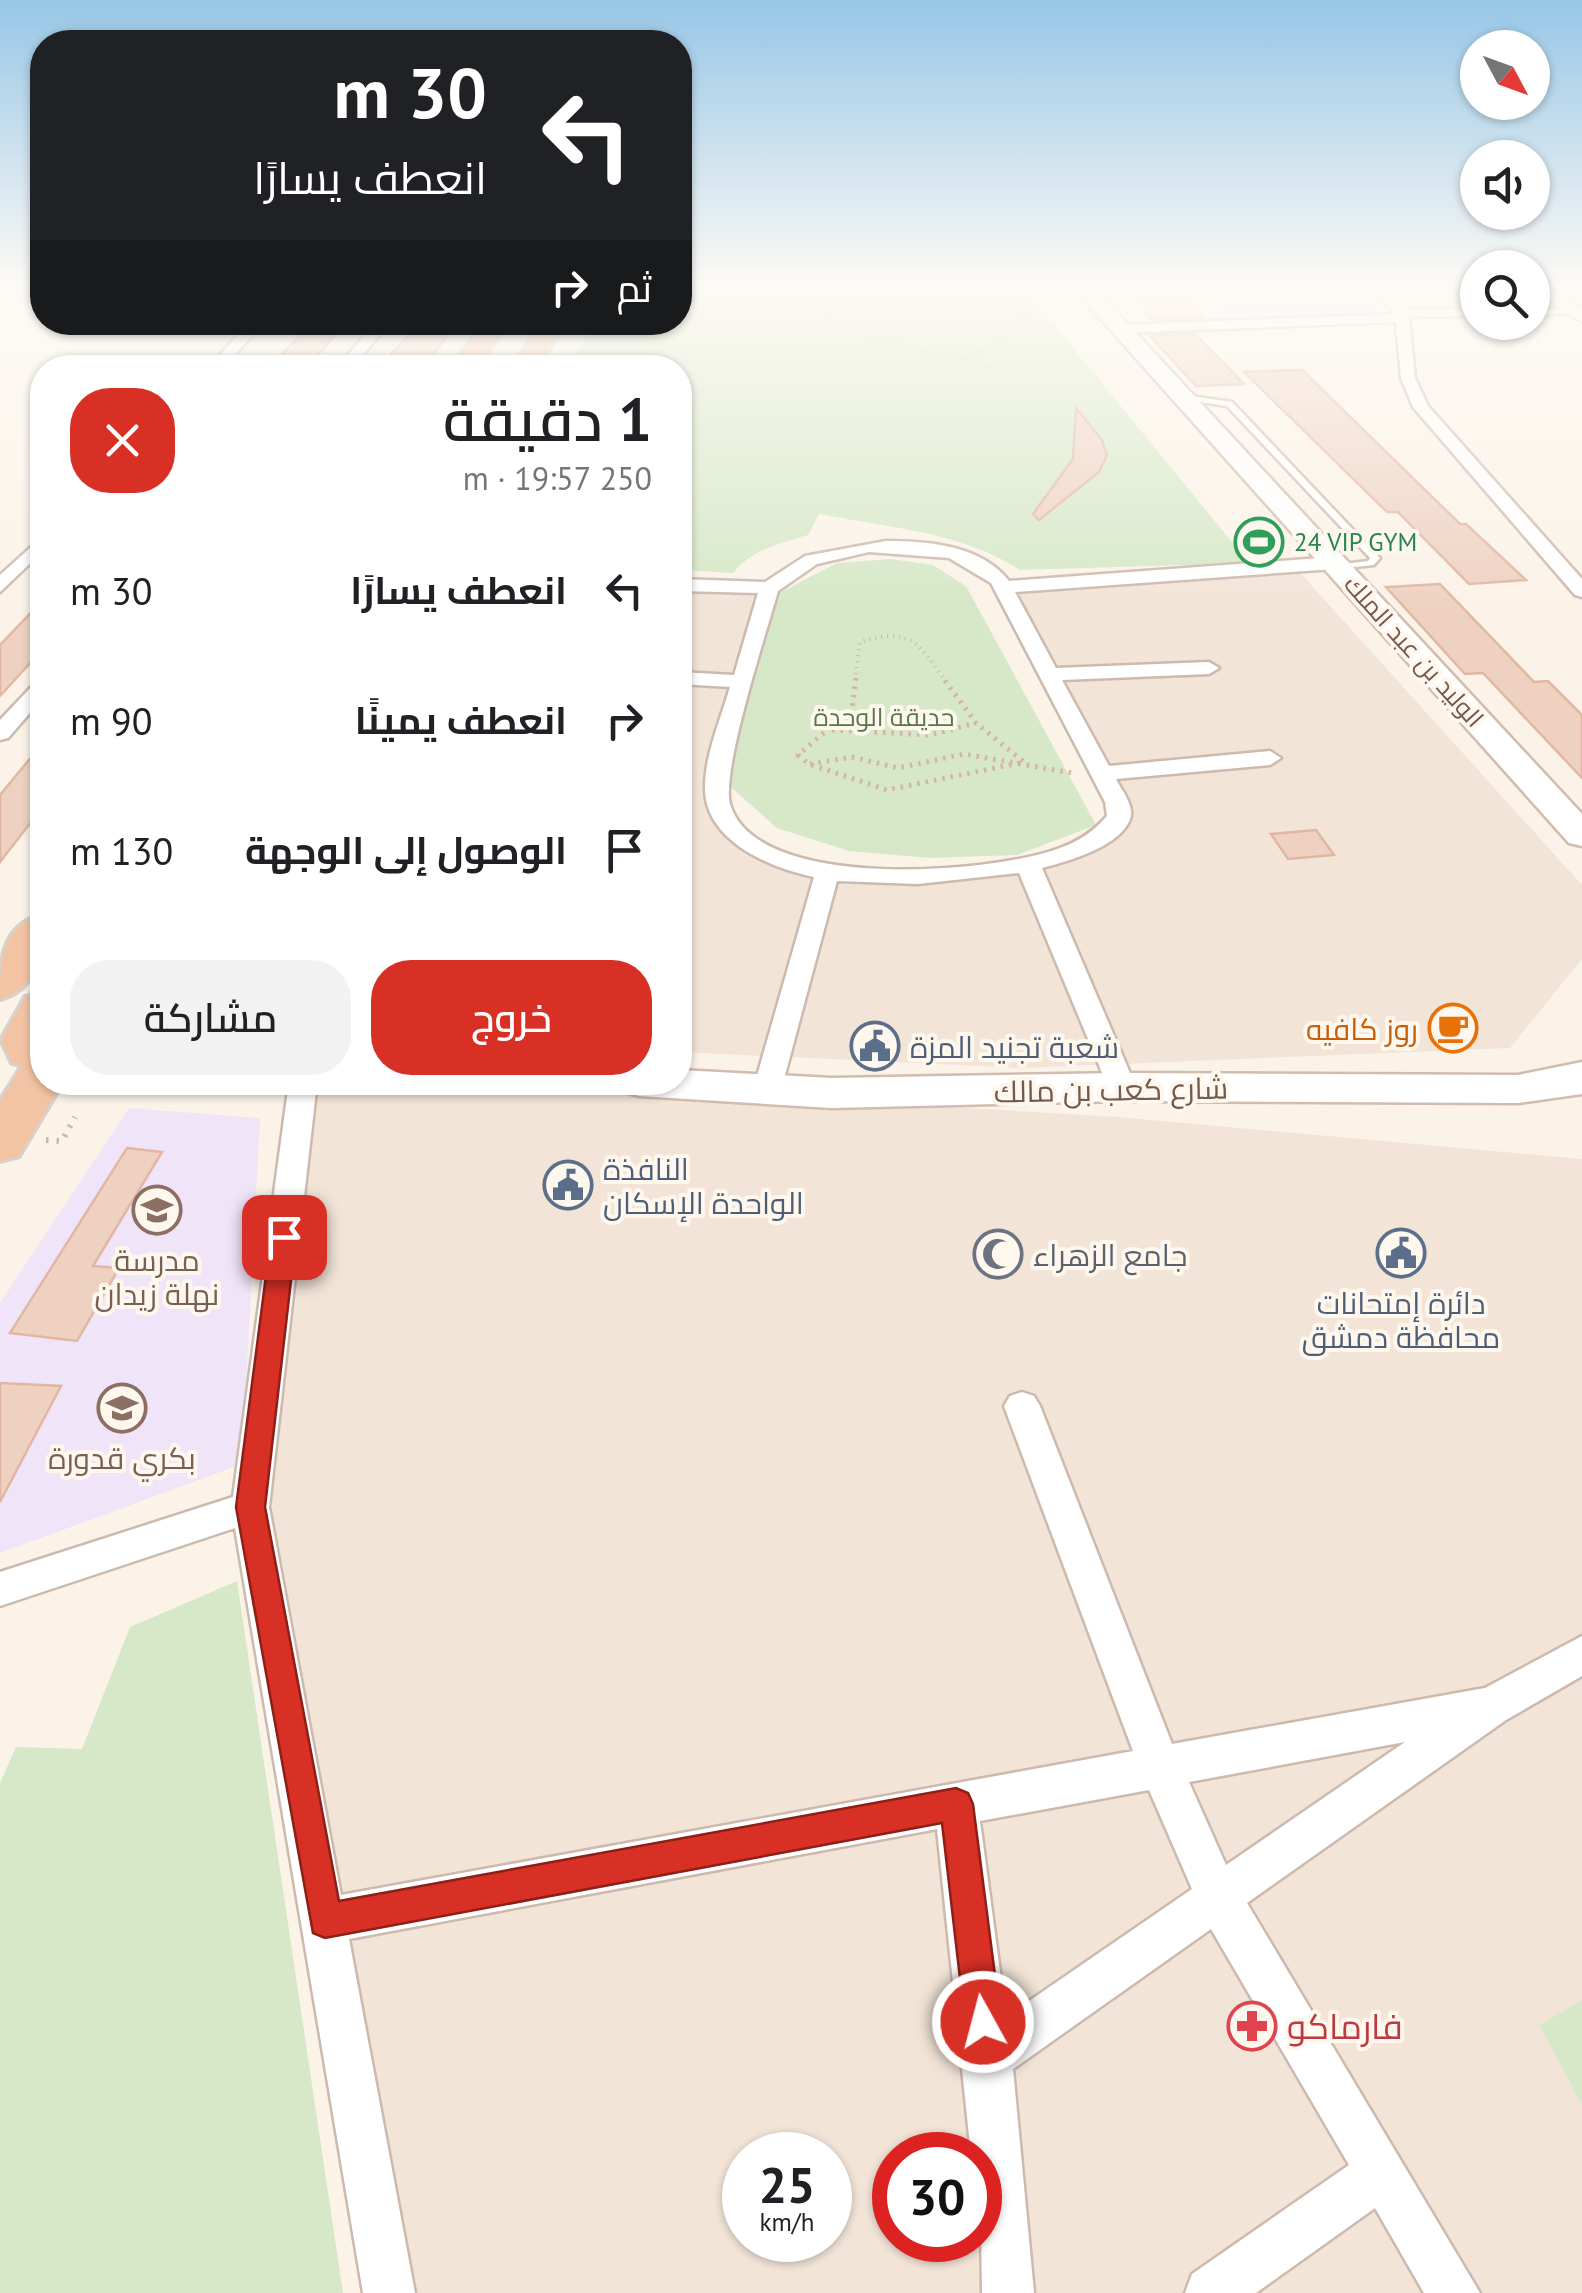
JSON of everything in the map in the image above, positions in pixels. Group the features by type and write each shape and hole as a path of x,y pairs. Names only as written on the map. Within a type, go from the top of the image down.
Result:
{"highway":[{"path":"0,984 30,944"},
{"path":"0,1143 30,1094"}],"main road":[{"name":"الوليد بن عبد الملك","path":"1183,397 1581,834"},
{"name":"شارع كعب بن مالك","path":"692,1085 832,1094 1122,1087 1518,1088 1574,1082 1582,1076"}],"street":[{"path":"1416,396 1421,407 1582,591"},
{"path":"891,546 935,550 973,560 1004,587 1105,777 1119,810 1116,824 1094,840 1028,865 953,875 827,874 778,859 758,848 731,825 718,803 716,791 769,588 798,566 828,554 891,546"},
{"path":"0,586 30,555"},
{"path":"1004,587 1336,565"},
{"path":"692,585 769,588"},
{"path":"1050,674 1209,668"},
{"path":"692,679 744,682"},
{"path":"0,733 30,711"},
{"path":"1105,777 1270,758"},
{"path":"1028,865 1122,1087"},
{"path":"767,1090 827,874"},
{"path":"300,1095 250,1507 388,2293"},
{"path":"1022,1406 1160,1767 1218,1897 1454,2293"},
{"path":"0,1589 250,1507"},
{"path":"988,2058 1491,1706 1582,1655"},
{"path":"325,1921 1491,1706"},
{"path":"956,1804 988,2058 1008,2293"},
{"path":"1211,2293 1381,2173"}],"lane":[{"path":"1183,397 1229,404 1375,558 1370,563 1336,565"}],"path":[{"path":"890,634 916,641 976,723 1024,762 887,790 809,764 798,755 852,709 860,642 890,634"},
{"path":"831,730 930,734 976,723"},
{"path":"809,764 852,757 898,768 964,754 1105,777"},
{"path":"64,1136 75,1117"}],"shaded area":[{"path":"1293,565 1582,885 1582,959 1510,1048 1021,1068 692,1053 692,585 769,588 715,791 742,836 827,874 1028,865 1115,824 1107,781 1004,587"},
{"path":"692,1092 1118,1117 1582,1159 1582,2000 1539,2025 1582,2105 1582,2293 389,2293 250,1507 302,1095 692,1095"},
{"path":"129,1108 260,1118 242,1464 0,1553 0,1303"}],"green space":[{"path":"692,396 1112,396 1249,563 1020,570 998,557 949,539 819,514 808,535 758,553 733,573 692,571"},
{"name":"حديقة الوحدة","path":"891,559 933,565 966,586 1096,825 1017,855 931,858 849,851 777,828 723,780 779,593 837,563"},
{"path":"237,1581 343,2293 0,2293 0,1783 16,1747 82,1749 130,1627"},
{"path":"1582,2000 1582,2105 1539,2025"}],"building":[{"path":"1269,396 1329,396 1460,524 1466,524 1526,580 1469,584 1398,512 1387,512"},
{"path":"1076,408 1102,440 1107,455 1099,472 1039,520 1033,514 1073,459"},
{"path":"1440,584 1534,682 1548,681 1582,715 1582,778 1483,673 1465,674 1386,587"},
{"path":"30,614 30,663 0,696 0,645"},
{"path":"30,759 30,823 0,862 0,795"},
{"path":"1316,830 1334,855 1288,859 1271,834"},
{"path":"127,1148 162,1152 93,1266 119,1268 77,1341 10,1333"},
{"path":"0,1383 61,1386 0,1502"}],"place":[{"name":"24 VIP GYM","path":"1259,542"},
{"name":"روز كافيه","path":"1453,1028"},
{"name":"شعبة تجنيد المزة","path":"875,1046"},
{"name":"النافذة الواحدة الإسكان","path":"568,1185"},
{"name":"مدرسة نهلة زيدان","path":"157,1210"},
{"name":"دائرة إمتحانات محافظة دمشق","path":"1401,1253"},
{"name":"جامع الزهراء","path":"998,1254"},
{"name":"بكري قدورة","path":"122,1408"},
{"name":"فارماكو","path":"1252,2026"}],"route":[{"path":"284,1237 250,1507 325,1921 956,1804 983,2022"}]}
